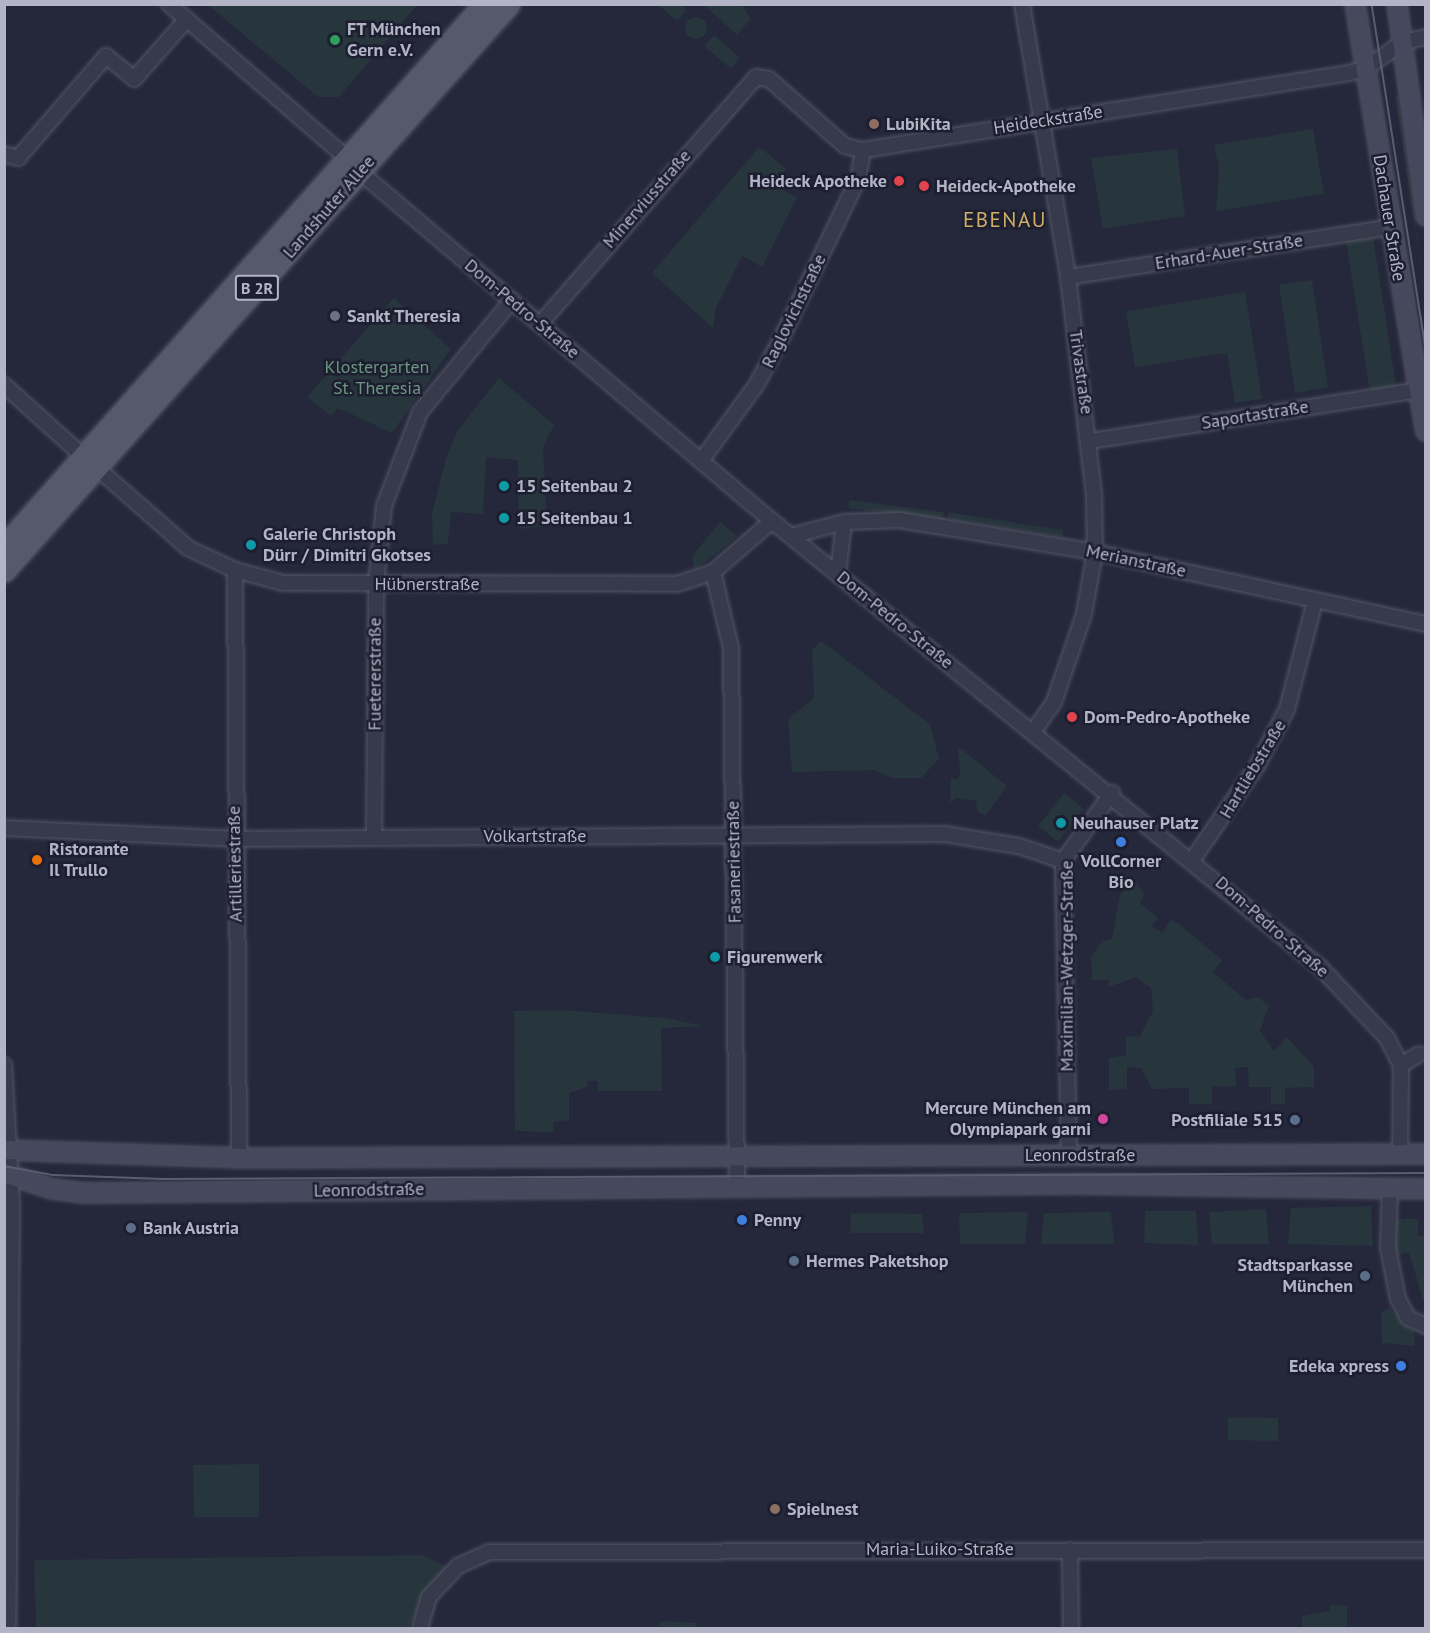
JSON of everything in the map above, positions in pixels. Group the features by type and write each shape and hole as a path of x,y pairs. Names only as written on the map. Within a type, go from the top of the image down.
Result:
{"main road":[{"name":"Landshuter Allee","path":"354,166 484,4"},
{"name":"Landshuter Allee","path":"4,571 91,462 354,166 509,4"},
{"name":"Dachauer Straße","path":"1355,4 1425,431"},
{"name":"Dachauer Straße","path":"1397,4 1425,216"},
{"name":"Landshuter Allee","path":"4,546 91,462"},
{"name":"Leonrodstraße","path":"6,1150 239,1158 735,1154 1425,1154"},
{"name":"Leonrodstraße","path":"7,1175 85,1193 736,1187 1425,1189"}],"street":[{"name":"Dom-Pedro-Straße","path":"168,4 354,166 772,521 1112,793 1321,968 1387,1038 1401,1065"},
{"name":"Trivastraße","path":"1022,4 1053,200 1068,277 1090,441 1095,552 1070,662 1054,702 1034,731"},
{"path":"4,154 18,158 106,56 134,79 187,19"},
{"path":"1365,69 1403,42 1425,38"},
{"name":"Heideckstraße","path":"863,150 1365,69"},
{"name":"Minerviusstraße","path":"540,324 756,77 769,79 845,146 863,150"},
{"name":"Raglovichstraße","path":"701,461 757,384 782,338 858,179 863,150"},
{"name":"Erhard-Auer-Straße","path":"1068,277 1390,227"},
{"name":"Fuetererstraße","path":"374,837 376,584 382,514 404,445 447,375 512,300"},
{"name":"Hübnerstraße","path":"4,385 188,548 235,570 283,583 677,584 713,572 772,521"},
{"name":"Saportastraße","path":"1090,441 1419,390"},
{"name":"Merianstraße","path":"791,536 844,522 900,520 1095,552 1425,624"},
{"path":"838,574 844,522"},
{"name":"Artilleriestraße","path":"235,570 234,839 239,1158"},
{"name":"Fasaneriestraße","path":"713,572 731,648 735,1154"},
{"name":"Hartliebstraße","path":"1193,859 1257,766 1287,709 1316,601"},
{"name":"Maximilian-Wetzger-Straße","path":"1069,1155 1063,861 1112,793"},
{"name":"Volkartstraße","path":"4,828 234,839 951,835 1019,846 1063,861"},
{"path":"1400,1154 1401,1065 1423,1052"},
{"path":"4,1065 7,1175 6,1610 8,1629"},
{"path":"735,1154 736,1187"},
{"path":"1390,1188 1388,1248 1398,1299 1408,1318 1425,1326"},
{"name":"Maria-Luiko-Straße","path":"420,1629 429,1597 458,1566 472,1557 502,1552 1070,1550 1221,1547 1425,1550"},
{"path":"1070,1550 1071,1629"}],"green space":[{"path":"208,5 417,5 339,97 318,97"},
{"path":"658,5 680,5 687,10 677,21"},
{"path":"704,5 742,5 751,19 737,35"},
{"path":"696,17 704,20 707,28 704,36 696,39 688,36 685,28 688,20"},
{"path":"714,35 740,58 731,69 704,46"},
{"path":"1395,96 1398,96 1425,292"},
{"path":"1313,129 1324,194 1216,211 1219,168 1214,145"},
{"path":"759,147 786,168 777,186 797,198 762,267 742,256 716,308 713,328 652,273"},
{"path":"1177,149 1185,216 1103,229 1091,158"},
{"path":"1398,198 1425,369 1425,380 1391,199"},
{"path":"1372,230 1397,393 1371,398 1345,235"},
{"path":"1312,280 1328,387 1295,393 1279,285"},
{"path":"1245,292 1262,399 1235,403 1227,353 1135,367 1126,311"},
{"name":"Klostergarten St. Theresia","path":"394,298 451,349 392,433 338,408 331,416 307,397"},
{"path":"499,378 554,425 543,447 547,526 519,529 518,460 486,457 483,514 451,512 448,544 433,545 432,513 447,455 458,430"},
{"path":"849,500 944,512 943,520 849,508"},
{"path":"948,512 1063,530 1062,537 947,519"},
{"path":"720,522 738,536 694,571 692,556"},
{"path":"821,641 930,724 939,759 921,778 892,778 875,770 792,772 788,719 814,698 812,650"},
{"path":"958,746 1007,786 986,815 977,812 976,801 956,798 950,803 951,778 958,780 960,771"},
{"path":"1064,793 1084,809 1058,842 1038,826"},
{"path":"1133,879 1144,893 1140,903 1158,918 1152,926 1162,933 1171,920 1178,923 1222,960 1213,972 1246,1000 1258,997 1269,1006 1260,1031 1274,1051 1287,1037 1314,1067 1314,1087 1285,1088 1285,1104 1271,1104 1271,1087 1249,1087 1248,1067 1235,1068 1236,1087 1212,1086 1212,1104 1189,1104 1189,1088 1152,1089 1141,1068 1127,1067 1127,1089 1109,1090 1109,1058 1126,1055 1126,1037 1140,1036 1153,1011 1151,988 1136,977 1109,987 1109,980 1092,980 1091,958 1102,941 1112,939 1120,895"},
{"path":"562,1010 664,1018 705,1026 661,1028 662,1091 598,1091 597,1081 588,1081 587,1087 569,1093 569,1120 554,1122 553,1132 515,1131 514,1011"},
{"path":"574,1178 574,1183 187,1186 187,1181"},
{"path":"1371,1206 1373,1246 1288,1244 1291,1208"},
{"path":"1266,1209 1269,1244 1212,1244 1209,1212"},
{"path":"1145,1211 1196,1211 1198,1245 1144,1243"},
{"path":"1028,1212 1025,1244 960,1244 959,1213"},
{"path":"1111,1212 1114,1244 1041,1244 1044,1213"},
{"path":"851,1213 922,1214 924,1233 850,1233"},
{"path":"1394,1219 1418,1219 1418,1236 1425,1236 1425,1306 1409,1253 1396,1255"},
{"path":"1389,1308 1415,1333 1414,1346 1382,1343 1381,1312"},
{"path":"1228,1417 1278,1418 1278,1441 1228,1440"},
{"path":"259,1464 259,1517 194,1517 193,1465"},
{"path":"422,1555 447,1567 422,1600 409,1628 36,1628 34,1560"},
{"path":"1330,1605 1347,1606 1347,1628 1302,1628 1302,1616 1330,1611"},
{"path":"661,1621 697,1623 696,1628 658,1628"}],"tram line":[{"path":"1372,4 1426,348"},
{"path":"4,1166 53,1175 163,1179 1426,1173"}],"place":[{"name":"FT München Gern e.V.","path":"335,40"},
{"name":"LubiKita","path":"874,124"},
{"name":"Heideck Apotheke","path":"899,181"},
{"name":"Heideck-Apotheke","path":"924,186"},
{"name":"Sankt Theresia","path":"335,316"},
{"name":"15 Seitenbau 2","path":"504,486"},
{"name":"15 Seitenbau 1","path":"504,518"},
{"name":"Galerie Christoph Dürr / Dimitri Gkotses","path":"251,545"},
{"name":"Dom-Pedro-Apotheke","path":"1072,717"},
{"name":"Neuhauser Platz","path":"1061,823"},
{"name":"VollCorner Bio","path":"1121,842"},
{"name":"Ristorante Il Trullo","path":"37,860"},
{"name":"Figurenwerk","path":"715,957"},
{"name":"Mercure München am Olympiapark garni","path":"1103,1119"},
{"name":"Postfiliale 515","path":"1295,1120"},
{"name":"Penny","path":"742,1220"},
{"name":"Bank Austria","path":"131,1228"},
{"name":"Hermes Paketshop","path":"794,1261"},
{"name":"Stadtsparkasse München","path":"1365,1276"},
{"name":"Edeka xpress","path":"1401,1366"},
{"name":"Spielnest","path":"775,1509"}],"district":[{"name":"EBENAU","path":"1005,220"}]}
